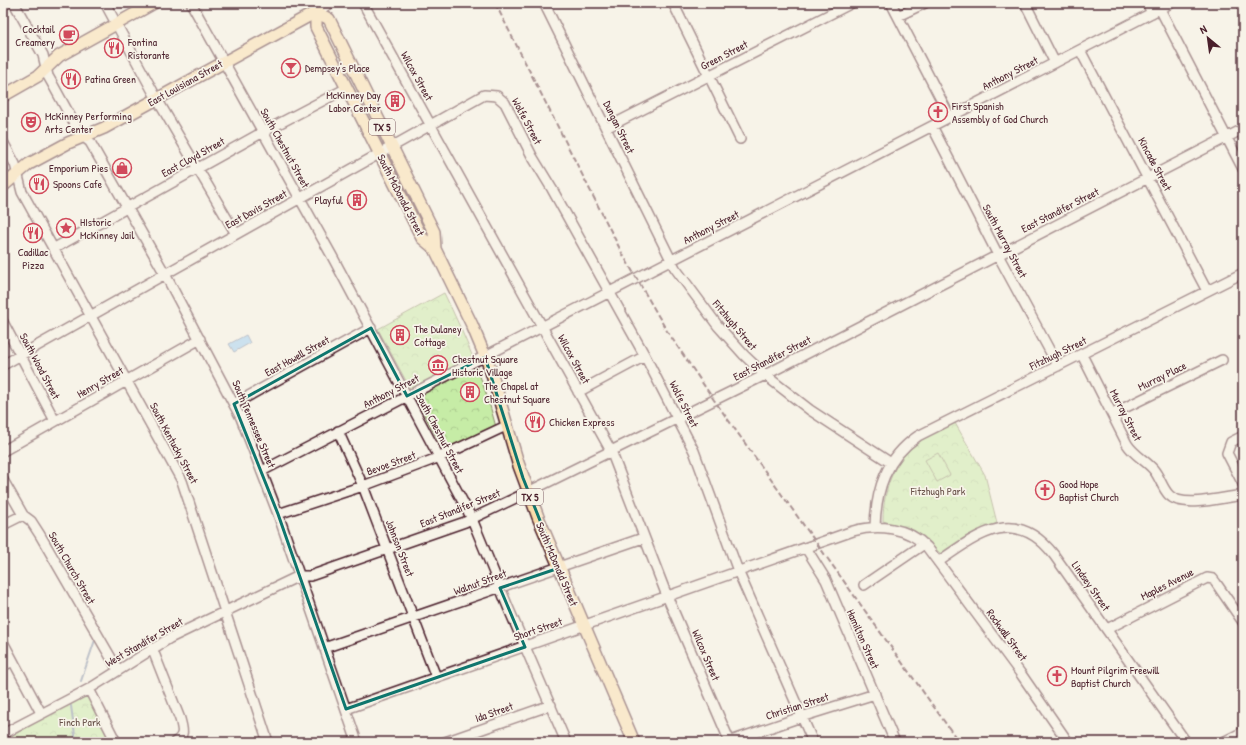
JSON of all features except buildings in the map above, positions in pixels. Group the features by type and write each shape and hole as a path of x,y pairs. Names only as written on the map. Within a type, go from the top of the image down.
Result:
{"main road":[{"path":"3,96 34,79 59,56 154,3"},
{"name":"East Louisiana Street","path":"3,186 29,164 104,128 157,99 224,62 314,7"},
{"name":"South McDonald Street","path":"314,7 316,27 422,238 435,249"},
{"name":"South McDonald Street","path":"314,7 328,19 434,232 435,249 485,357 508,425 528,492 634,742"}],"street":[{"name":"South Tennessee Street","path":"14,3 43,55 52,83 83,137 90,142 165,274 234,404 278,514 358,742"},
{"path":"105,3 157,99 236,234"},
{"name":"South Chestnut Street","path":"191,3 371,328 472,518 500,588 566,742"},
{"name":"East Louisiana Street","path":"314,7 332,3"},
{"name":"Wilcox Street","path":"363,3 611,451 667,596 729,742"},
{"name":"Dungan Street","path":"544,3 672,261"},
{"path":"673,3 740,139"},
{"name":"Green Street","path":"606,128 852,3"},
{"path":"891,3 950,117"},
{"path":"898,16 925,3"},
{"path":"1025,3 1055,63"},
{"path":"1147,3 1156,11 1243,169"},
{"name":"Anthony Street","path":"262,471 1171,3"},
{"name":"Kincade Street","path":"1080,50 1207,290"},
{"name":"East Cloyd Street","path":"53,250 263,132 347,88"},
{"name":"East Davis Street","path":"3,365 484,95 497,96"},
{"name":"Wolfe Street","path":"497,96 505,102 532,156 646,356 677,418 696,458 738,571 813,742"},
{"name":"South Murray Street","path":"932,126 998,255 1058,366"},
{"name":"East Standifer Street","path":"299,576 310,576 472,518 528,492 765,375 1243,129"},
{"name":"South Kentucky Street","path":"3,142 18,173 18,184 22,192 127,381 186,492 224,612 268,742"},
{"name":"Fitzhugh Street","path":"672,261 677,271 724,333 765,375 810,410 891,463"},
{"name":"Fitzhugh Street","path":"875,527 878,496 891,463 908,443 924,432 1082,355 1207,290 1243,275"},
{"name":"South Wood Street","path":"3,322 56,421"},
{"name":"East Howell Street","path":"234,404 371,328"},
{"name":"Henry Street","path":"7,449 200,339"},
{"name":"Murray Street","path":"1082,355 1131,450 1153,469 1168,494 1174,500 1187,502 1243,495"},
{"path":"578,392 646,356"},
{"name":"Murray Place","path":"1112,414 1222,360"},
{"name":"Bevoe Street","path":"278,514 363,486 440,457 508,425"},
{"name":"Johnson Street","path":"338,431 363,486 436,677"},
{"path":"1243,436 1231,442 1227,453 1243,484"},
{"name":"South Church Street","path":"3,480 24,514 31,520 118,670"},
{"path":"3,525 24,514"},
{"name":"Rockwall Street","path":"806,548 853,531 875,527 897,530 924,544 1068,742"},
{"name":"Lindsey Street","path":"938,562 971,539 984,532 1004,528 1024,531 1039,539 1048,546 1186,742"},
{"name":"Walnut Street","path":"324,648 414,619 644,538"},
{"path":"864,585 924,544"},
{"name":"Short Street","path":"346,709 806,548"},
{"name":"Hamilton Street","path":"806,548 826,580 895,742"},
{"name":"West Standifer Street","path":"3,734 89,689 152,648 299,576"},
{"name":"Maples Avenue","path":"1107,629 1207,578 1213,579 1243,622"},
{"path":"3,642 41,713"},
{"path":"152,648 184,732 180,739 175,742"},
{"path":"3,666 13,661"},
{"path":"89,689 116,742"},
{"name":"Christian Street","path":"729,742 801,717 875,694"},
{"name":"Ida Street","path":"445,742 551,705"},
{"path":"1223,742 1243,732"}],"highlighted area":[{"path":"371,328 407,396 485,357 523,478 559,568 500,588 525,647 346,709 278,514 234,404"}],"green space":[{"name":"Chestnut Square Historic Village","path":"444,293 473,358 496,427 445,453 378,329"},
{"name":"Fitzhugh Park","path":"955,423 985,475 997,523 966,538 941,554 924,538 902,527 883,521 885,496 893,474 906,454 915,445 928,436"},
{"path":"938,453 950,475 937,482 925,460"},
{"name":"Finch Park","path":"89,694 112,742 10,742 7,738"}],"water":[{"path":"246,335 250,343 234,352 229,344"}],"waterway":[{"path":"81,681 95,640"},
{"path":"71,706 76,742"}],"railway":[{"path":"495,3 622,253 667,331 714,400 959,742"}],"place":[{"name":"Cocktail Creamery","path":"69,35"},
{"name":"Fontina Ristorante","path":"114,48"},
{"name":"Dempsey's Place","path":"291,68"},
{"name":"Patina Green","path":"71,79"},
{"name":"McKinney Day Labor Center","path":"395,101"},
{"name":"First Spanish Assembly of God Church","path":"938,112"},
{"name":"McKinney Performing Arts Center","path":"31,122"},
{"name":"Emporium Pies","path":"122,168"},
{"name":"Spoons Cafe","path":"39,184"},
{"name":"Playful","path":"357,200"},
{"name":"HIstoric McKinney Jail","path":"66,228"},
{"name":"Cadillac Pizza","path":"33,233"},
{"name":"The Dulaney Cottage","path":"400,335"},
{"name":"Chestnut Square Historic Village","path":"438,365"},
{"name":"The Chapel at Chestnut Square","path":"470,392"},
{"name":"Chicken Express","path":"535,422"},
{"name":"Good Hope Baptist Church","path":"1045,490"},
{"name":"Mount Pilgrim Freewill Baptist Church","path":"1057,676"}]}
